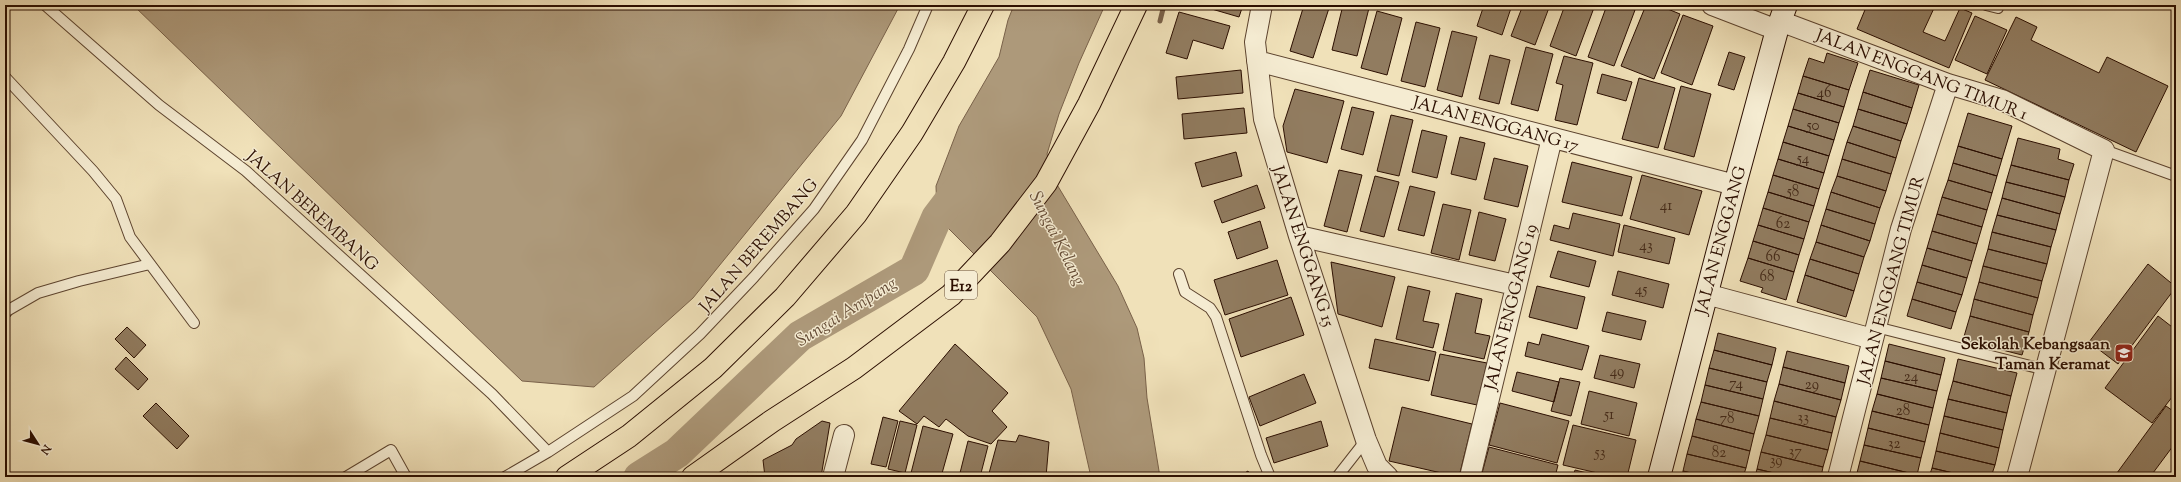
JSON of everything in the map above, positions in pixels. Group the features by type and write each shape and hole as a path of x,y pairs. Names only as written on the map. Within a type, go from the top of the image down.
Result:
{"highway":[{"path":"567,477 629,436 713,368 790,291 856,214 912,133 954,62 983,5"},
{"name":"E12","path":"693,477 772,421 854,368 951,295 1000,243 1046,183 1088,104 1136,5"}],"main road":[{"name":"JALAN ENGGANG","path":"1659,477 1735,185 1781,19"}],"street":[{"name":"JALAN ENGGANG 15","path":"1262,5 1255,42 1264,119 1299,236 1366,440 1377,466 1388,477"},
{"path":"1712,5 1781,19"},
{"name":"JALAN ENGGANG TIMUR 1","path":"1781,19 1948,84 2002,100 2104,150"},
{"name":"JALAN ENGGANG 17","path":"1257,61 1735,185"},
{"name":"JALAN ENGGANG TIMUR","path":"1838,477 1901,230 1948,84"},
{"name":"JALAN ENGGANG 19","path":"1470,477 1515,284 1552,138"},
{"path":"2017,477 2104,150"},
{"path":"1299,236 1515,284"},
{"path":"1706,294 1875,333"},
{"path":"833,477 844,435"}],"lane":[{"name":"JALAN BEREMBANG","path":"46,5 159,105 246,171 492,394 548,452"},
{"name":"JALAN BEREMBANG","path":"505,477 548,452 633,396 700,334 754,277 814,209 862,140 909,49 928,5"},
{"path":"1986,5 1998,8"},
{"path":"5,77 93,171 116,200 130,237 194,323"},
{"path":"2104,150 2135,163 2176,176"},
{"path":"5,312 38,294 79,281 150,264"},
{"path":"1179,274 1185,292 1210,308 1216,317 1261,455 1270,477"},
{"path":"1875,333 2046,370"},
{"path":"1337,477 1366,440"},
{"path":"346,477 390,450 406,477"}],"water":[{"path":"133,5 900,5 841,116 693,298 594,387 522,381"},
{"name":"Sungai Kelang","path":"1014,5 1105,5 1079,63 1059,114 1047,154 1053,178 1118,286 1137,328 1144,358 1147,398 1160,477 1091,477 1071,389 1037,317 937,217 936,186 959,126 999,57 1008,20"}],"building":[{"path":"1198,5 1243,5 1239,17"},
{"path":"1304,5 1330,5 1313,58 1290,51"},
{"path":"1343,5 1358,5 1369,8 1357,56 1332,50"},
{"path":"1484,5 1512,5 1502,35 1477,26"},
{"path":"1523,5 1550,5 1535,45 1511,36"},
{"path":"1565,5 1595,5 1576,56 1550,46"},
{"path":"1607,5 1621,5 1635,10 1614,66 1588,57"},
{"path":"1646,5 1658,5 1680,14 1654,79 1621,66"},
{"path":"1867,5 1935,6 1923,32 1945,41 1960,8 1972,13 1949,68 1857,29"},
{"path":"1377,11 1402,18 1387,75 1361,68"},
{"path":"1179,12 1230,26 1223,49 1193,40 1187,59 1166,53"},
{"path":"1683,15 1713,26 1692,85 1661,73"},
{"path":"1975,16 2007,30 1987,74 1955,60"},
{"path":"2016,17 2037,27 2031,40 2099,73 2107,57 2168,86 2136,152 1985,80"},
{"path":"1416,22 1440,28 1425,87 1401,81"},
{"path":"1452,31 1477,37 1462,97 1437,90"},
{"path":"1526,47 1553,54 1538,111 1511,104"},
{"path":"1729,52 1745,57 1734,90 1718,85"},
{"path":"1827,53 1858,63 1849,90 1803,76 1809,58 1824,63"},
{"path":"1490,55 1510,60 1499,104 1479,99"},
{"path":"1564,56 1593,63 1577,125 1555,120 1563,85 1556,83"},
{"path":"1241,70 1243,93 1178,99 1176,77"},
{"path":"1870,70 1919,85 1912,108 1863,92"},
{"path":"1602,74 1632,82 1626,101 1597,93"},
{"path":"1803,76 1849,90 1844,107 1798,93"},
{"path":"1639,78 1675,88 1658,148 1622,139"},
{"path":"1681,86 1711,94 1694,157 1664,149"},
{"path":"1295,89 1344,101 1327,163 1287,152 1283,126"},
{"path":"1863,92 1912,108 1907,124 1858,109"},
{"path":"1798,93 1844,107 1839,123 1793,109"},
{"path":"1352,107 1374,112 1363,155 1341,149"},
{"path":"1244,108 1247,133 1184,139 1182,114"},
{"path":"1793,109 1839,123 1834,140 1788,126"},
{"path":"1858,109 1907,124 1901,141 1853,126"},
{"path":"1968,113 2012,126 2002,159 1958,146"},
{"path":"1391,115 1413,120 1399,176 1377,171"},
{"path":"1788,126 1834,140 1829,156 1783,142"},
{"path":"1853,126 1901,141 1896,158 1847,142"},
{"path":"1422,130 1447,136 1437,178 1412,172"},
{"path":"1460,137 1485,143 1476,180 1451,174"},
{"path":"2018,138 2060,149 2058,159 2074,164 2069,180 2011,165"},
{"path":"1783,142 1829,156 1824,173 1778,159"},
{"path":"1847,142 1896,158 1891,174 1842,159"},
{"path":"1958,146 2002,159 1997,176 1953,163"},
{"path":"1236,152 1242,176 1202,187 1195,163"},
{"path":"1494,158 1528,166 1518,207 1484,199"},
{"path":"1778,159 1824,173 1819,189 1773,175"},
{"path":"1842,159 1891,174 1886,191 1837,176"},
{"path":"1572,162 1632,177 1622,216 1562,202"},
{"path":"1953,163 1997,176 1992,193 1948,180"},
{"path":"2011,165 2069,180 2065,197 2006,182"},
{"path":"1339,170 1362,175 1347,232 1324,226"},
{"path":"1642,175 1702,191 1689,235 1630,219"},
{"path":"1773,175 1819,189 1814,206 1768,192"},
{"path":"1375,176 1399,182 1384,237 1360,231"},
{"path":"1837,176 1886,191 1880,208 1831,192"},
{"path":"1948,180 1992,193 1987,210 1942,197"},
{"path":"2006,182 2065,197 2060,214 2002,198"},
{"path":"1257,185 1265,208 1222,223 1214,201"},
{"path":"1410,186 1435,192 1424,236 1398,230"},
{"path":"1768,192 1814,206 1809,222 1763,208"},
{"path":"1831,192 1880,208 1875,224 1826,209"},
{"path":"1942,197 1987,210 1982,227 1937,214"},
{"path":"2002,198 2060,214 2056,230 1997,215"},
{"path":"1443,204 1471,210 1459,260 1431,253"},
{"path":"1763,208 1809,222 1804,239 1758,225"},
{"path":"1826,209 1875,224 1870,241 1821,225"},
{"path":"1479,212 1506,219 1495,261 1469,255"},
{"path":"1573,213 1620,224 1613,256 1550,240 1554,225 1569,229"},
{"path":"1937,214 1982,227 1977,244 1932,231"},
{"path":"1997,215 2056,230 2051,247 1992,232"},
{"path":"1260,221 1268,248 1237,259 1228,232"},
{"path":"1624,225 1675,238 1669,264 1618,252"},
{"path":"1758,225 1804,239 1799,255 1753,241"},
{"path":"1821,225 1870,241 1864,257 1816,242"},
{"path":"1932,231 1977,244 1972,261 1927,248"},
{"path":"1992,232 2051,247 2047,264 1988,249"},
{"path":"1753,241 1799,255 1794,272 1748,258"},
{"path":"1816,242 1864,257 1859,274 1810,259"},
{"path":"1927,248 1972,261 1967,278 1922,265"},
{"path":"1988,249 2047,264 2042,281 1983,266"},
{"path":"1558,251 1596,261 1589,287 1550,277"},
{"path":"1748,258 1794,272 1786,300 1761,292 1763,288 1740,281"},
{"path":"1810,259 1859,274 1854,291 1805,275"},
{"path":"1277,260 1288,295 1225,315 1214,280"},
{"path":"1331,262 1395,277 1382,327 1338,314"},
{"path":"2148,264 2176,287 2118,364 2089,342"},
{"path":"1922,265 1967,278 1962,295 1917,282"},
{"path":"1983,266 2042,281 2038,298 1979,282"},
{"path":"1618,271 1669,284 1663,308 1612,295"},
{"path":"1805,275 1854,291 1846,317 1797,302"},
{"path":"1917,282 1962,295 1956,312 1912,299"},
{"path":"1979,282 2038,298 2033,315 1974,299"},
{"path":"1408,286 1430,291 1423,321 1439,324 1433,348 1396,339"},
{"path":"1537,286 1585,297 1577,329 1529,317"},
{"path":"1456,293 1482,299 1475,333 1490,336 1484,359 1443,350"},
{"path":"1291,297 1304,335 1241,357 1229,319"},
{"path":"1912,299 1956,312 1951,329 1907,316"},
{"path":"1974,299 2033,315 2029,332 1970,316"},
{"path":"5,308 12,314 5,323"},
{"path":"1607,312 1646,321 1641,340 1602,331"},
{"path":"1970,316 2029,332 2022,355 1963,340"},
{"path":"2158,316 2176,330 2176,392 2152,423 2105,388"},
{"path":"127,327 146,345 134,358 115,339"},
{"path":"1718,333 1776,348 1772,365 1714,350"},
{"path":"1542,334 1589,346 1582,370 1525,356 1528,342 1539,345"},
{"path":"1375,339 1436,352 1429,381 1369,368"},
{"path":"955,344 1008,393 992,411 1007,427 991,444 968,436 946,419 939,427 924,416 917,424 899,411"},
{"path":"1889,344 1945,358 1941,375 1885,361"},
{"path":"1714,350 1772,365 1767,382 1709,368"},
{"path":"1787,351 1849,366 1845,383 1783,367"},
{"path":"1440,354 1487,363 1477,405 1431,395"},
{"path":"1600,355 1640,364 1634,388 1594,378"},
{"path":"126,357 148,379 138,390 115,369"},
{"path":"1958,359 2017,373 2011,396 1953,381"},
{"path":"1885,361 1941,375 1937,391 1881,378"},
{"path":"1783,367 1845,383 1841,400 1779,384"},
{"path":"1709,368 1767,382 1763,399 1705,385"},
{"path":"1517,372 1559,382 1554,402 1512,391"},
{"path":"1304,374 1316,403 1260,426 1249,397"},
{"path":"1560,378 1580,382 1571,416 1551,411"},
{"path":"1881,378 1937,391 1933,408 1877,394"},
{"path":"1953,381 2011,396 2007,413 1948,399"},
{"path":"1779,384 1841,400 1836,417 1774,401"},
{"path":"1705,385 1763,399 1759,416 1701,402"},
{"path":"1589,391 1637,403 1629,436 1581,424"},
{"path":"1877,394 1933,408 1929,425 1872,411"},
{"path":"1948,399 2007,413 2003,430 1944,416"},
{"path":"1774,401 1836,417 1832,433 1770,418"},
{"path":"1701,402 1759,416 1754,434 1696,419"},
{"path":"2176,402 2176,410 2172,407"},
{"path":"156,403 189,436 177,449 143,416"},
{"path":"1500,403 1569,421 1557,463 1489,445"},
{"path":"2166,406 2176,413 2176,442 2150,477 2114,477"},
{"path":"1402,407 1472,424 1459,477 1389,461"},
{"path":"1872,411 1929,425 1925,442 1868,428"},
{"path":"1944,416 2003,430 1999,448 1940,433"},
{"path":"883,417 898,421 886,467 871,464"},
{"path":"1770,418 1832,433 1828,450 1766,435"},
{"path":"1696,419 1754,434 1750,451 1692,436"},
{"path":"822,421 830,423 821,477 765,477 763,460 792,445 796,439"},
{"path":"900,421 917,425 905,473 888,469"},
{"path":"1321,421 1328,446 1274,463 1266,438"},
{"path":"1573,425 1636,440 1627,477 1615,477 1563,465"},
{"path":"923,426 953,434 941,477 910,477"},
{"path":"1868,428 1925,442 1921,458 1864,445"},
{"path":"1940,433 1999,448 1995,465 1936,451"},
{"path":"1019,435 1049,442 1046,477 988,477 998,440 1016,442"},
{"path":"1766,435 1828,450 1823,467 1761,452"},
{"path":"1692,436 1750,451 1746,468 1687,454"},
{"path":"968,441 988,446 980,477 959,477"},
{"path":"1864,445 1921,458 1917,475 1860,461"},
{"path":"1489,447 1558,465 1555,477 1481,477"},
{"path":"1936,451 1995,465 1991,477 1970,477 1932,468"},
{"path":"1761,452 1823,467 1821,477 1791,477 1757,469"},
{"path":"1687,454 1746,468 1743,477 1707,477 1683,471"},
{"path":"1860,461 1917,475 1916,477 1856,477"},
{"path":"1932,468 1970,477 1929,477"},
{"path":"1757,469 1791,477 1755,477"},
{"path":"1575,470 1603,477 1573,477"},
{"path":"1248,471 1251,477 1238,477"},
{"path":"1683,471 1707,477 1682,477"},
{"path":"748,472 752,477 740,477"}],"waterway":[{"path":"1160,21 1164,5"},
{"name":"Sungai Ampang","path":"639,477 677,453 800,336 914,270 937,217 962,184"}],"place":[{"name":"Sekolah Kebangsaan Taman Keramat","path":"2124,353"}]}
